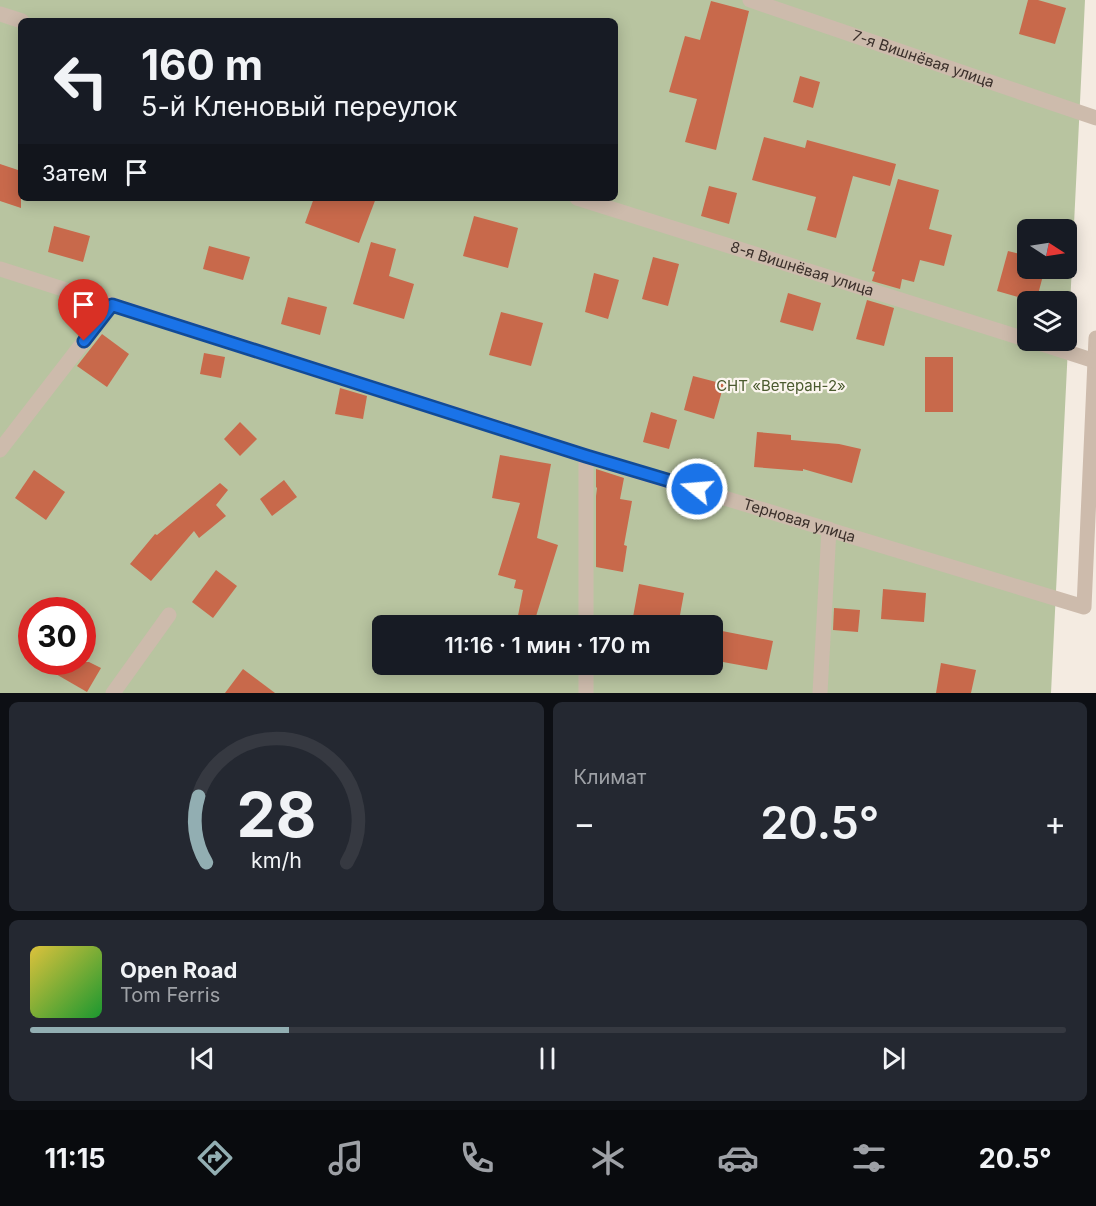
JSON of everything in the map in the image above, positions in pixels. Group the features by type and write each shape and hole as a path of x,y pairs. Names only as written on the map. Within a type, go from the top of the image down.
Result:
{"street":[{"name":"7-я Вишнёвая улица","path":"750,0 1096,118"},
{"path":"0,14 18,20"},
{"name":"8-я Вишнёвая улица","path":"587,201 1017,336"},
{"name":"Терновая улица","path":"0,269 586,456 1084,607 1095,395"},
{"path":"0,450 112,305"},
{"path":"1095,395 1096,338"},
{"name":"8-я Вишнёвая улица","path":"1064,351 1095,361"},
{"path":"586,456 586,615"},
{"path":"820,693 829,529"},
{"path":"113,693 169,615"},
{"path":"586,675 586,693"}],"green space":[{"name":"СНТ «Ветеран-2»","path":"0,0 1085,0 1074,219 1017,219 1017,279 1071,279 1071,291 1017,291 1017,351 1068,351 1051,693 0,693"}],"building":[{"path":"1028,0 1038,0 1066,8 1055,44 1019,34"},
{"path":"711,1 749,11 716,150 685,142 697,99 669,92 685,36 700,40"},
{"path":"800,76 820,82 813,108 793,102"},
{"path":"764,137 805,148 807,140 896,164 890,186 853,176 836,238 807,230 816,197 752,180"},
{"path":"0,164 18,170 18,201 21,201 21,208 0,201"},
{"path":"898,179 939,190 929,229 952,235 944,266 920,260 914,282 902,279 900,289 872,281 875,272 872,271"},
{"path":"709,186 737,193 729,224 701,216"},
{"path":"313,201 375,201 359,243 305,223"},
{"path":"474,216 518,228 508,268 463,256"},
{"path":"54,226 90,236 83,262 48,252"},
{"path":"371,242 396,249 389,276 414,284 404,319 353,304"},
{"path":"209,246 250,257 243,280 203,269"},
{"path":"1008,251 1017,253 1017,279 1042,279 1039,291 1017,291 1017,297 997,291"},
{"path":"653,257 679,264 668,306 642,299"},
{"path":"594,273 619,280 608,319 585,312"},
{"path":"788,293 821,303 813,331 780,322"},
{"path":"288,297 327,307 320,335 281,324"},
{"path":"867,300 894,308 884,346 856,339"},
{"path":"501,312 543,323 531,366 489,355"},
{"path":"102,334 129,354 107,387 77,366"},
{"path":"204,353 225,357 221,378 200,374"},
{"path":"925,357 953,357 953,412 925,412"},
{"path":"693,376 724,384 714,419 684,410"},
{"path":"340,388 367,396 363,419 335,414"},
{"path":"651,412 677,420 669,449 643,442"},
{"path":"240,422 257,439 240,456 224,439"},
{"path":"757,432 791,435 791,440 839,444 861,449 852,483 803,469 803,471 754,467"},
{"path":"500,455 551,464 537,538 558,545 536,615 518,615 523,590 514,588 516,580 498,575 520,503 492,498"},
{"path":"596,469 624,478 620,499 632,501 624,545 627,546 623,572 596,567"},
{"path":"34,470 65,492 46,520 15,498"},
{"path":"284,480 297,497 272,516 260,499"},
{"path":"220,483 228,490 216,505 226,516 199,538 194,531 151,581 130,564 155,534 157,535"},
{"path":"216,570 237,586 213,618 192,602"},
{"path":"639,584 684,593 680,615 633,615"},
{"path":"883,589 926,593 924,622 881,619"},
{"path":"834,608 860,610 858,632 833,630"},
{"path":"723,631 773,641 767,670 723,662"},
{"path":"941,663 976,670 971,693 936,693"},
{"path":"96,666 101,668 87,692 58,675 96,675"},
{"path":"243,669 275,693 225,693"}],"route":[{"path":"84,341 112,305 586,456 697,489"}]}
